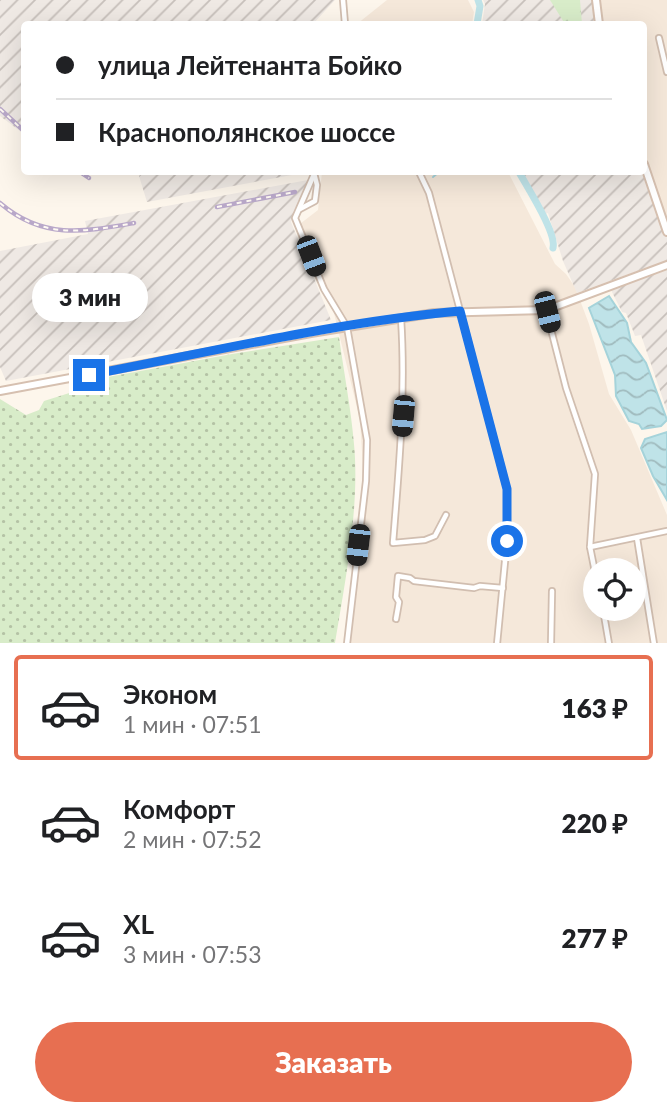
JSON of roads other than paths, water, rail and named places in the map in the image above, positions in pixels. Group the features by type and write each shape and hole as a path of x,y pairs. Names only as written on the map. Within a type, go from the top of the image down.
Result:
{"main road":[{"path":"596,0 599,21"},
{"path":"647,173 667,232"},
{"path":"0,391 401,318 460,311 546,310 667,265"}],"street":[{"path":"343,0 345,21"},
{"path":"659,38 667,72"},
{"path":"313,175 295,216 296,221 324,289 347,327 367,440 366,481 347,643"},
{"path":"300,209 315,201 317,186 315,175"},
{"path":"420,175 429,192 507,489 507,541 497,643"},
{"path":"546,310 566,388 595,474 590,547 592,558"},
{"path":"401,318 403,416 393,543 425,540 435,536 446,515"},
{"path":"590,547 667,531"},
{"path":"637,538 654,643"},
{"path":"396,619 398,576 414,581 474,589 480,586 503,588"},
{"path":"551,643 552,591"},
{"path":"605,621 610,643"}],"water":[{"path":"609,296 627,323 631,342 646,363 667,420 661,426 642,429 639,424 629,421 616,396 615,375 589,308"},
{"path":"667,432 667,500 641,448 645,439"}],"waterway":[{"path":"478,0 480,6 478,21"},
{"path":"521,175 546,221 553,248"}],"railway":[{"path":"0,109 21,128"},
{"path":"84,175 89,178"},
{"path":"217,207 295,192"},
{"path":"0,203 16,215 48,228 81,230 134,223"}]}
